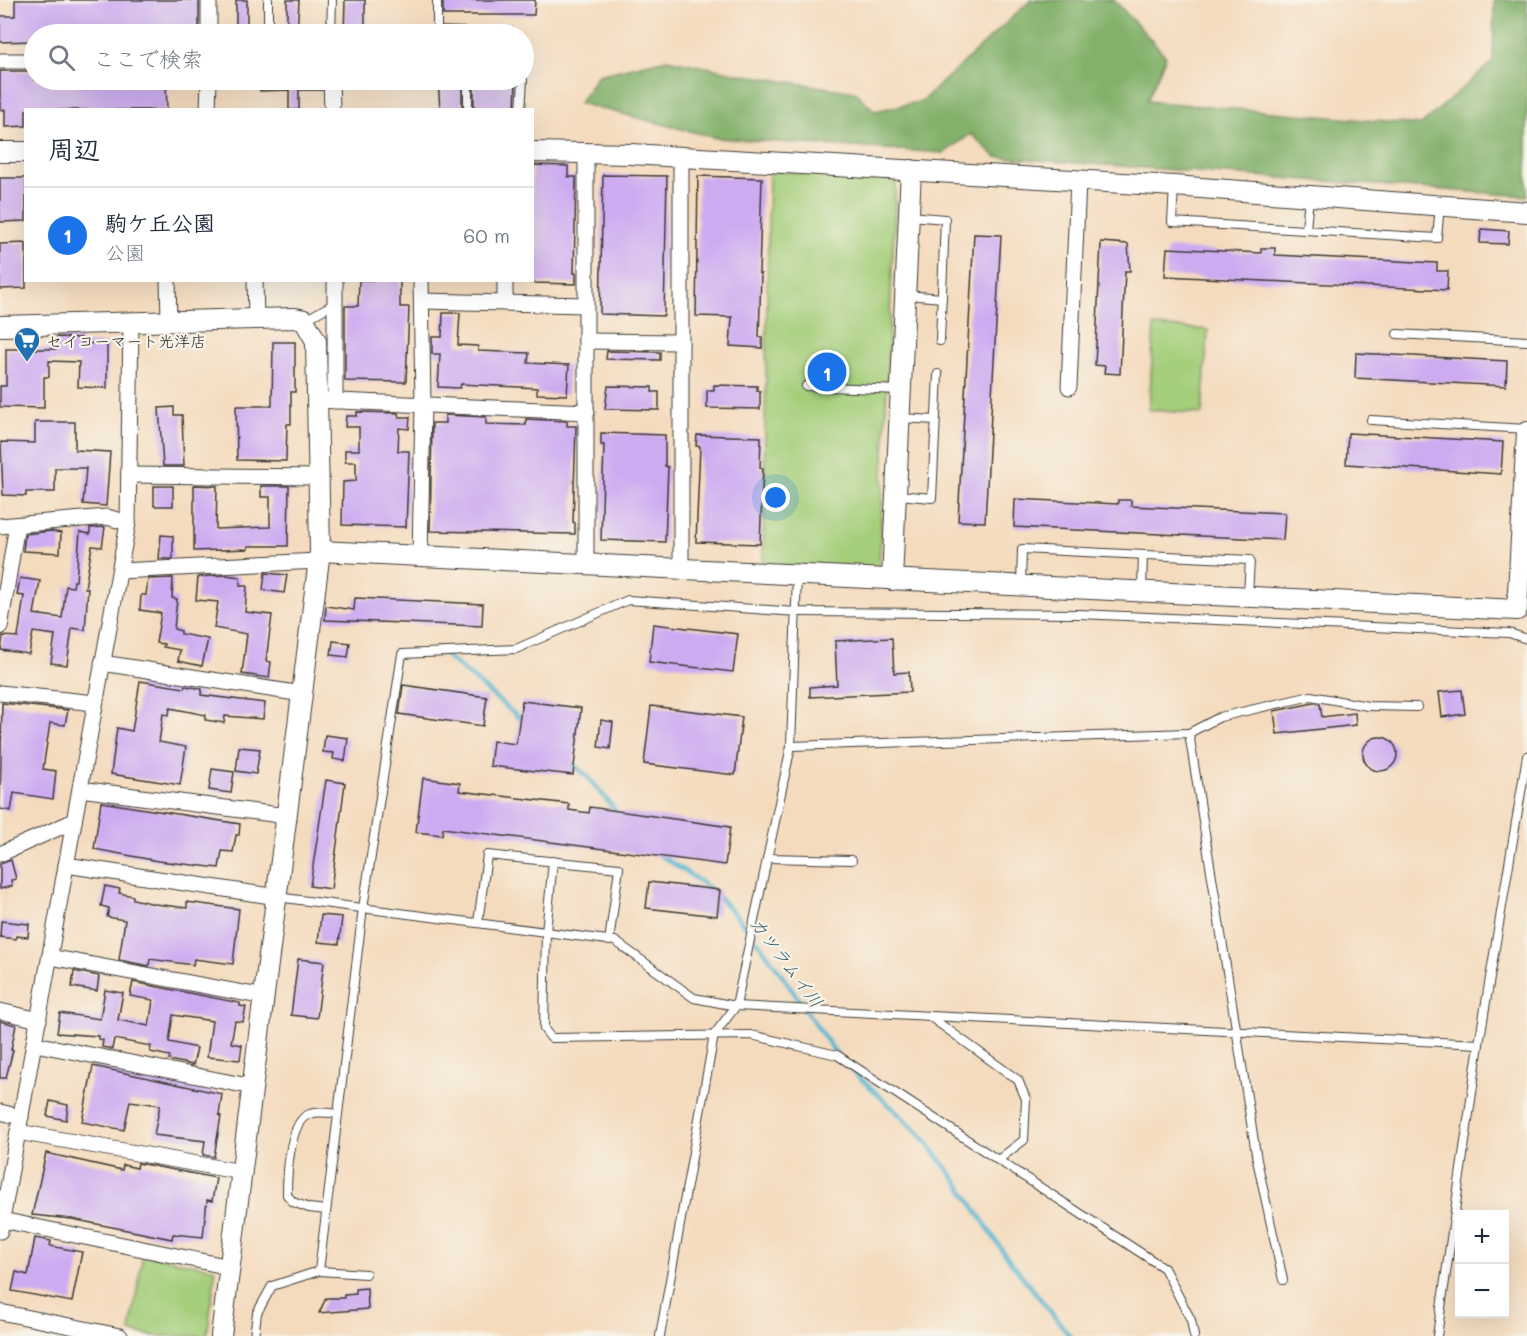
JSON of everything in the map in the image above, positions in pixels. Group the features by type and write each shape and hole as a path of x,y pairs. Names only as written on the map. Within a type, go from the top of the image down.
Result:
{"street":[{"path":"209,0 209,24"},
{"path":"0,61 24,61"},
{"path":"208,90 208,108"},
{"path":"331,90 332,108"},
{"path":"0,152 24,152"},
{"path":"534,152 911,170 1309,195 1527,212"},
{"path":"586,153 586,565"},
{"path":"681,158 681,570"},
{"path":"892,580 911,170"},
{"path":"1069,387 1078,181"},
{"path":"168,282 169,321"},
{"path":"255,282 256,318"},
{"path":"221,1336 319,556 318,477 335,303 335,282"},
{"path":"420,557 423,404 421,282"},
{"path":"505,282 506,303"},
{"path":"422,301 586,305"},
{"path":"0,326 256,318 304,320 316,341 326,400"},
{"path":"131,322 128,523 35,1044 2,1215 230,1267"},
{"path":"586,341 681,342"},
{"path":"326,400 587,412"},
{"path":"120,572 319,556 420,557 1522,610 1527,431"},
{"path":"129,475 318,477"},
{"path":"0,526 107,518 128,523"},
{"path":"0,627 17,525"},
{"path":"102,663 302,694"},
{"path":"0,693 95,703"},
{"path":"80,789 287,816"},
{"path":"0,854 74,821"},
{"path":"66,865 277,897"},
{"path":"50,957 265,996"},
{"path":"0,1011 39,1020"},
{"path":"35,1044 253,1087"},
{"path":"0,1112 21,1117"},
{"path":"18,1132 242,1172"},
{"path":"0,1312 120,1336"}],"lane":[{"path":"268,0 268,24"},
{"path":"331,24 332,0"},
{"path":"437,0 437,24"},
{"path":"468,90 468,108"},
{"path":"521,108 522,90"},
{"path":"1174,186 1172,222 1437,238 1440,205"},
{"path":"1306,230 1309,195"},
{"path":"909,216 945,219 940,340"},
{"path":"905,295 942,298"},
{"path":"304,320 335,303"},
{"path":"1397,334 1527,341"},
{"path":"896,495 932,498 938,374"},
{"path":"806,386 901,390"},
{"path":"900,418 935,420"},
{"path":"1371,420 1527,431"},
{"path":"1021,585 1022,549 1250,560 1248,596"},
{"path":"1142,590 1143,555"},
{"path":"660,1336 714,1035 736,1006 791,746 797,575"},
{"path":"319,1271 363,909 402,654 516,649 628,600 796,612 1079,614 1509,633 1527,639"},
{"path":"791,746 1189,733 1220,717 1311,696 1368,706 1417,706"},
{"path":"1189,733 1257,1160 1283,1280"},
{"path":"1437,1336 1479,1044 1527,756"},
{"path":"478,923 488,855 620,868 609,941"},
{"path":"767,858 852,860"},
{"path":"554,861 546,932 544,1029 550,1038 751,1035 837,1055 1164,1268 1191,1320 1194,1336"},
{"path":"277,897 615,941 694,998 736,1006 1479,1044"},
{"path":"928,1015 1018,1080 1026,1099 1024,1140 998,1160"},
{"path":"326,1210 293,1202 287,1195 287,1184 294,1130 299,1120 308,1114 338,1114"},
{"path":"254,1336 257,1313 272,1286 319,1271 366,1274"}],"green space":[{"path":"1031,0 1114,0 1166,56 1147,101 1421,125 1493,61 1494,0 1527,0 1527,196 996,157 971,134 944,153 717,138 579,103 598,75 667,59 739,74 855,92 875,111 922,101"},
{"path":"769,171 896,180 879,569 763,565"},
{"path":"1154,326 1208,330 1202,414 1149,410"},
{"path":"143,1254 216,1269 207,1336 156,1336 130,1332"}],"building":[{"path":"15,0 199,0 199,24 24,24 24,41 0,42 0,16 15,16"},
{"path":"236,0 247,0 247,24 236,24"},
{"path":"287,0 299,0 298,24 287,24"},
{"path":"345,0 365,0 365,24 344,24"},
{"path":"443,0 535,0 534,15 443,15"},
{"path":"0,71 24,71 24,90 166,90 167,108 24,108 24,126 5,127 5,110 0,110"},
{"path":"289,90 299,90 299,108 289,108"},
{"path":"439,90 462,90 462,108 440,108"},
{"path":"474,90 516,90 515,108 474,108"},
{"path":"534,165 568,166 568,177 576,177 574,273 576,273 576,284 532,283 534,282"},
{"path":"603,175 667,176 664,316 600,314"},
{"path":"698,176 762,178 759,337 762,337 762,348 730,346 732,317 696,316"},
{"path":"0,178 24,178 24,221 0,222"},
{"path":"1481,229 1509,231 1508,244 1480,243"},
{"path":"974,234 1001,235 985,522 958,521"},
{"path":"1101,242 1128,244 1130,271 1125,271 1120,374 1104,373 1105,366 1095,365"},
{"path":"24,243 26,288 0,289 0,244"},
{"path":"1167,248 1261,253 1261,248 1275,248 1275,255 1437,263 1437,271 1448,271 1447,290 1165,276"},
{"path":"359,282 400,282 400,307 409,307 406,382 345,381 345,306 358,306"},
{"path":"443,313 460,313 458,345 478,346 478,351 529,353 528,363 569,365 567,395 537,394 537,388 461,384 460,388 438,387 440,354 432,354 432,337 442,337"},
{"path":"57,337 81,338 81,343 107,344 107,388 78,387 79,362 49,361 49,377 44,377 44,408 0,407 0,386 6,386 6,349 57,349"},
{"path":"273,342 295,342 295,392 291,392 291,424 287,424 286,461 237,460 236,406 272,406"},
{"path":"607,351 660,352 660,360 606,359"},
{"path":"1356,353 1507,361 1506,386 1355,378"},
{"path":"714,385 757,386 757,391 760,391 760,409 707,408 707,390 714,390"},
{"path":"608,386 652,387 652,392 659,392 659,410 605,409"},
{"path":"174,407 174,415 182,415 184,466 163,466 159,408"},
{"path":"357,412 398,413 399,417 410,417 409,429 399,428 398,451 409,451 406,527 342,525 343,482 356,481 356,462 345,462 345,450 359,450 359,427 345,427 346,416 357,416"},
{"path":"445,415 486,417 486,424 526,425 526,419 567,421 567,426 576,426 573,522 575,523 575,534 430,531 432,423 445,423"},
{"path":"35,422 75,422 75,450 110,452 106,506 83,504 86,468 55,468 55,492 26,492 26,496 3,495 1,442 35,443"},
{"path":"601,433 665,435 665,466 668,467 665,542 601,540 604,445 601,445"},
{"path":"1348,433 1503,442 1501,474 1346,464"},
{"path":"697,435 761,437 760,468 763,468 760,544 696,542 700,446 696,446"},
{"path":"194,485 217,486 216,529 270,527 270,497 261,497 261,486 289,486 288,546 248,546 248,549 194,551"},
{"path":"154,486 173,486 173,506 154,506"},
{"path":"1015,499 1118,504 1118,500 1131,500 1131,506 1285,513 1283,540 1014,527"},
{"path":"105,527 102,547 92,546 85,588 88,588 85,630 72,628 67,665 51,663 55,635 33,632 29,654 1,650 3,636 18,637 24,596 17,595 20,578 40,581 34,614 62,618 66,586 73,587 76,581 80,532 90,534 90,528"},
{"path":"51,531 61,533 60,553 23,551 25,534"},
{"path":"161,535 173,536 173,559 159,559"},
{"path":"265,573 287,575 284,593 263,590"},
{"path":"225,575 240,577 240,586 247,586 245,612 272,615 266,661 271,662 269,678 242,674 247,634 214,628 218,602 196,600 198,577"},
{"path":"173,578 172,598 177,599 174,629 181,631 181,634 208,639 202,666 178,661 180,650 163,647 164,644 156,643 161,613 140,610 141,595 146,595 148,579"},
{"path":"355,598 483,604 482,626 325,620 326,606 354,610"},
{"path":"653,624 738,634 733,672 649,662"},
{"path":"892,638 894,673 909,672 910,692 810,697 810,687 837,685 835,641"},
{"path":"333,641 350,643 348,657 331,655"},
{"path":"140,681 202,689 201,695 265,703 263,719 225,716 224,723 205,720 206,715 170,708 169,715 163,714 159,742 186,747 180,785 111,774 117,728 132,731"},
{"path":"403,685 487,697 483,726 399,714"},
{"path":"1462,690 1465,714 1442,717 1439,692"},
{"path":"522,701 581,708 573,775 490,766 493,741 516,744"},
{"path":"2,703 68,710 65,725 50,723 43,769 56,771 53,799 14,793 11,811 0,809"},
{"path":"1314,703 1320,704 1322,717 1355,713 1356,725 1277,734 1274,711"},
{"path":"651,706 742,717 735,775 644,764"},
{"path":"601,720 613,722 610,749 598,747"},
{"path":"325,735 348,738 345,761 333,759 334,753 323,752"},
{"path":"1380,737 1392,742 1397,754 1392,766 1380,771 1368,766 1363,754 1368,742"},
{"path":"239,747 260,749 256,774 236,771"},
{"path":"212,769 234,772 231,793 209,790"},
{"path":"423,778 460,783 459,791 569,804 569,810 589,813 590,807 730,827 725,865 443,828 442,835 416,832"},
{"path":"326,780 345,783 331,889 310,886"},
{"path":"101,802 240,824 239,835 236,835 233,852 222,851 219,868 158,861 94,849"},
{"path":"11,860 16,879 11,880 12,886 0,889 0,864"},
{"path":"649,882 720,890 717,916 646,908"},
{"path":"105,886 120,889 119,893 133,896 133,899 155,904 187,908 187,902 239,909 233,964 194,959 193,965 150,959 149,966 119,960 125,920 107,917 109,908 101,906"},
{"path":"321,915 342,917 339,944 318,942"},
{"path":"1,921 29,924 28,937 16,936 16,939 0,937"},
{"path":"298,959 324,962 317,1018 291,1015"},
{"path":"74,971 99,976 97,991 72,987"},
{"path":"133,982 240,1003 240,1006 246,1007 243,1022 235,1021 231,1043 242,1045 240,1060 207,1057 212,1021 173,1015 169,1042 197,1048 193,1065 169,1060 170,1056 150,1052 151,1046 114,1039 112,1049 102,1047 103,1040 98,1039 98,1036 57,1033 60,1013 100,1019 105,990 123,993 118,1020 149,1026 153,1000 130,996"},
{"path":"0,1021 16,1025 6,1078 0,1078"},
{"path":"93,1066 222,1094 214,1157 203,1155 205,1141 154,1135 160,1105 130,1101 124,1130 82,1122"},
{"path":"50,1101 68,1105 66,1120 47,1116"},
{"path":"46,1153 122,1170 123,1165 137,1168 138,1163 216,1178 212,1201 207,1200 203,1237 173,1234 172,1239 72,1219 32,1215"},
{"path":"35,1238 51,1241 50,1246 82,1252 72,1302 12,1291 16,1272 28,1275"},
{"path":"367,1288 368,1309 319,1313 326,1298 344,1298 344,1295 356,1294 356,1289"}],"waterway":[{"name":"カツラムイ川","path":"437,648 524,722"},
{"name":"カツラムイ川","path":"572,763 589,778 618,814"},
{"name":"カツラムイ川","path":"658,854 701,882 732,911 764,949 836,1053"},
{"name":"カツラムイ川","path":"841,1060 921,1135 959,1184 1006,1256 1070,1336"}],"place":[{"name":"セイコーマート光洋店","path":"27,363"},
{"name":"駒ケ丘公園","path":"827,372"}]}
